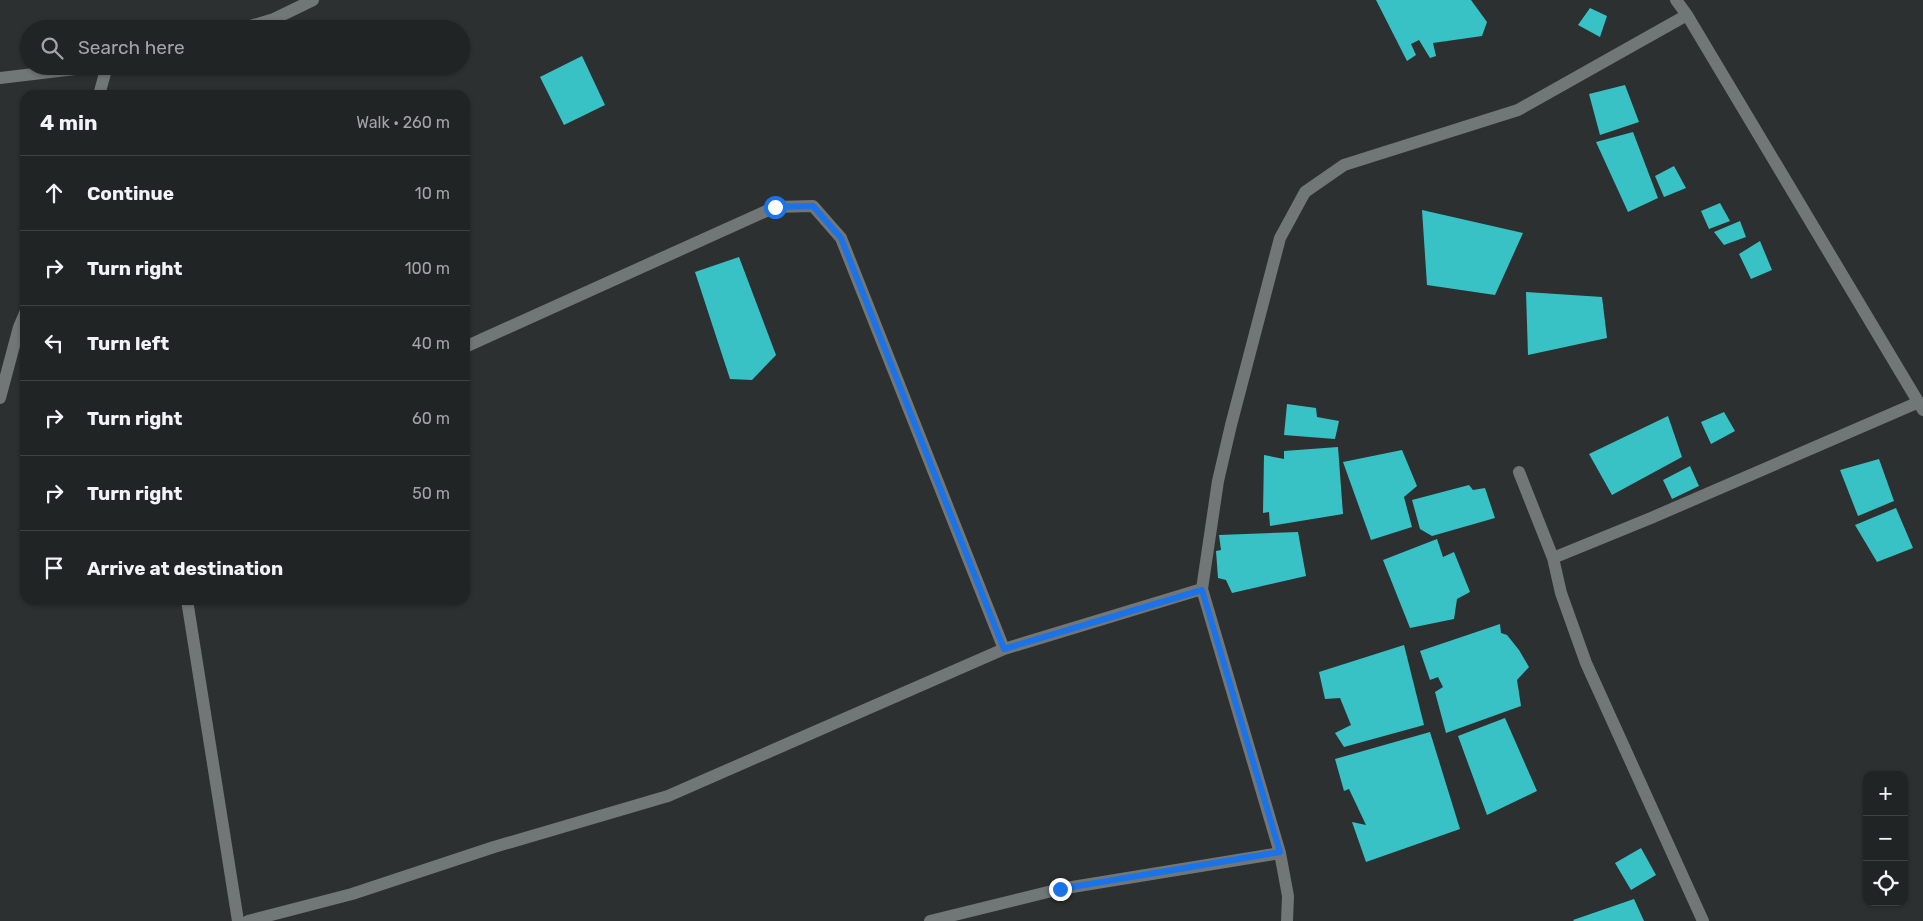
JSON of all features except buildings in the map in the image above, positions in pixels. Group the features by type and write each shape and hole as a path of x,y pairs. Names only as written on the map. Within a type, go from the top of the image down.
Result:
{"street":[{"path":"274,20 313,0"},
{"path":"1553,558 1921,406 1687,15 1676,0"},
{"path":"1286,921 1288,896 1280,852 1202,590 1218,481 1280,238 1305,192 1344,165 1518,110 1687,15"},
{"path":"0,78 25,75"},
{"path":"100,90 105,75"},
{"path":"470,344 775,207 813,206 841,238 1004,649"},
{"path":"0,398 20,325"},
{"path":"1519,472 1553,558 1561,593 1586,663 1703,921"},
{"path":"248,921 352,894 494,847 668,796 1004,649 1202,590"},
{"path":"188,605 238,921"},
{"path":"930,921 1060,889 1280,852"}],"route":[{"path":"775,207 813,206 841,238 1004,649 1202,590 1280,852 1060,889"}]}
